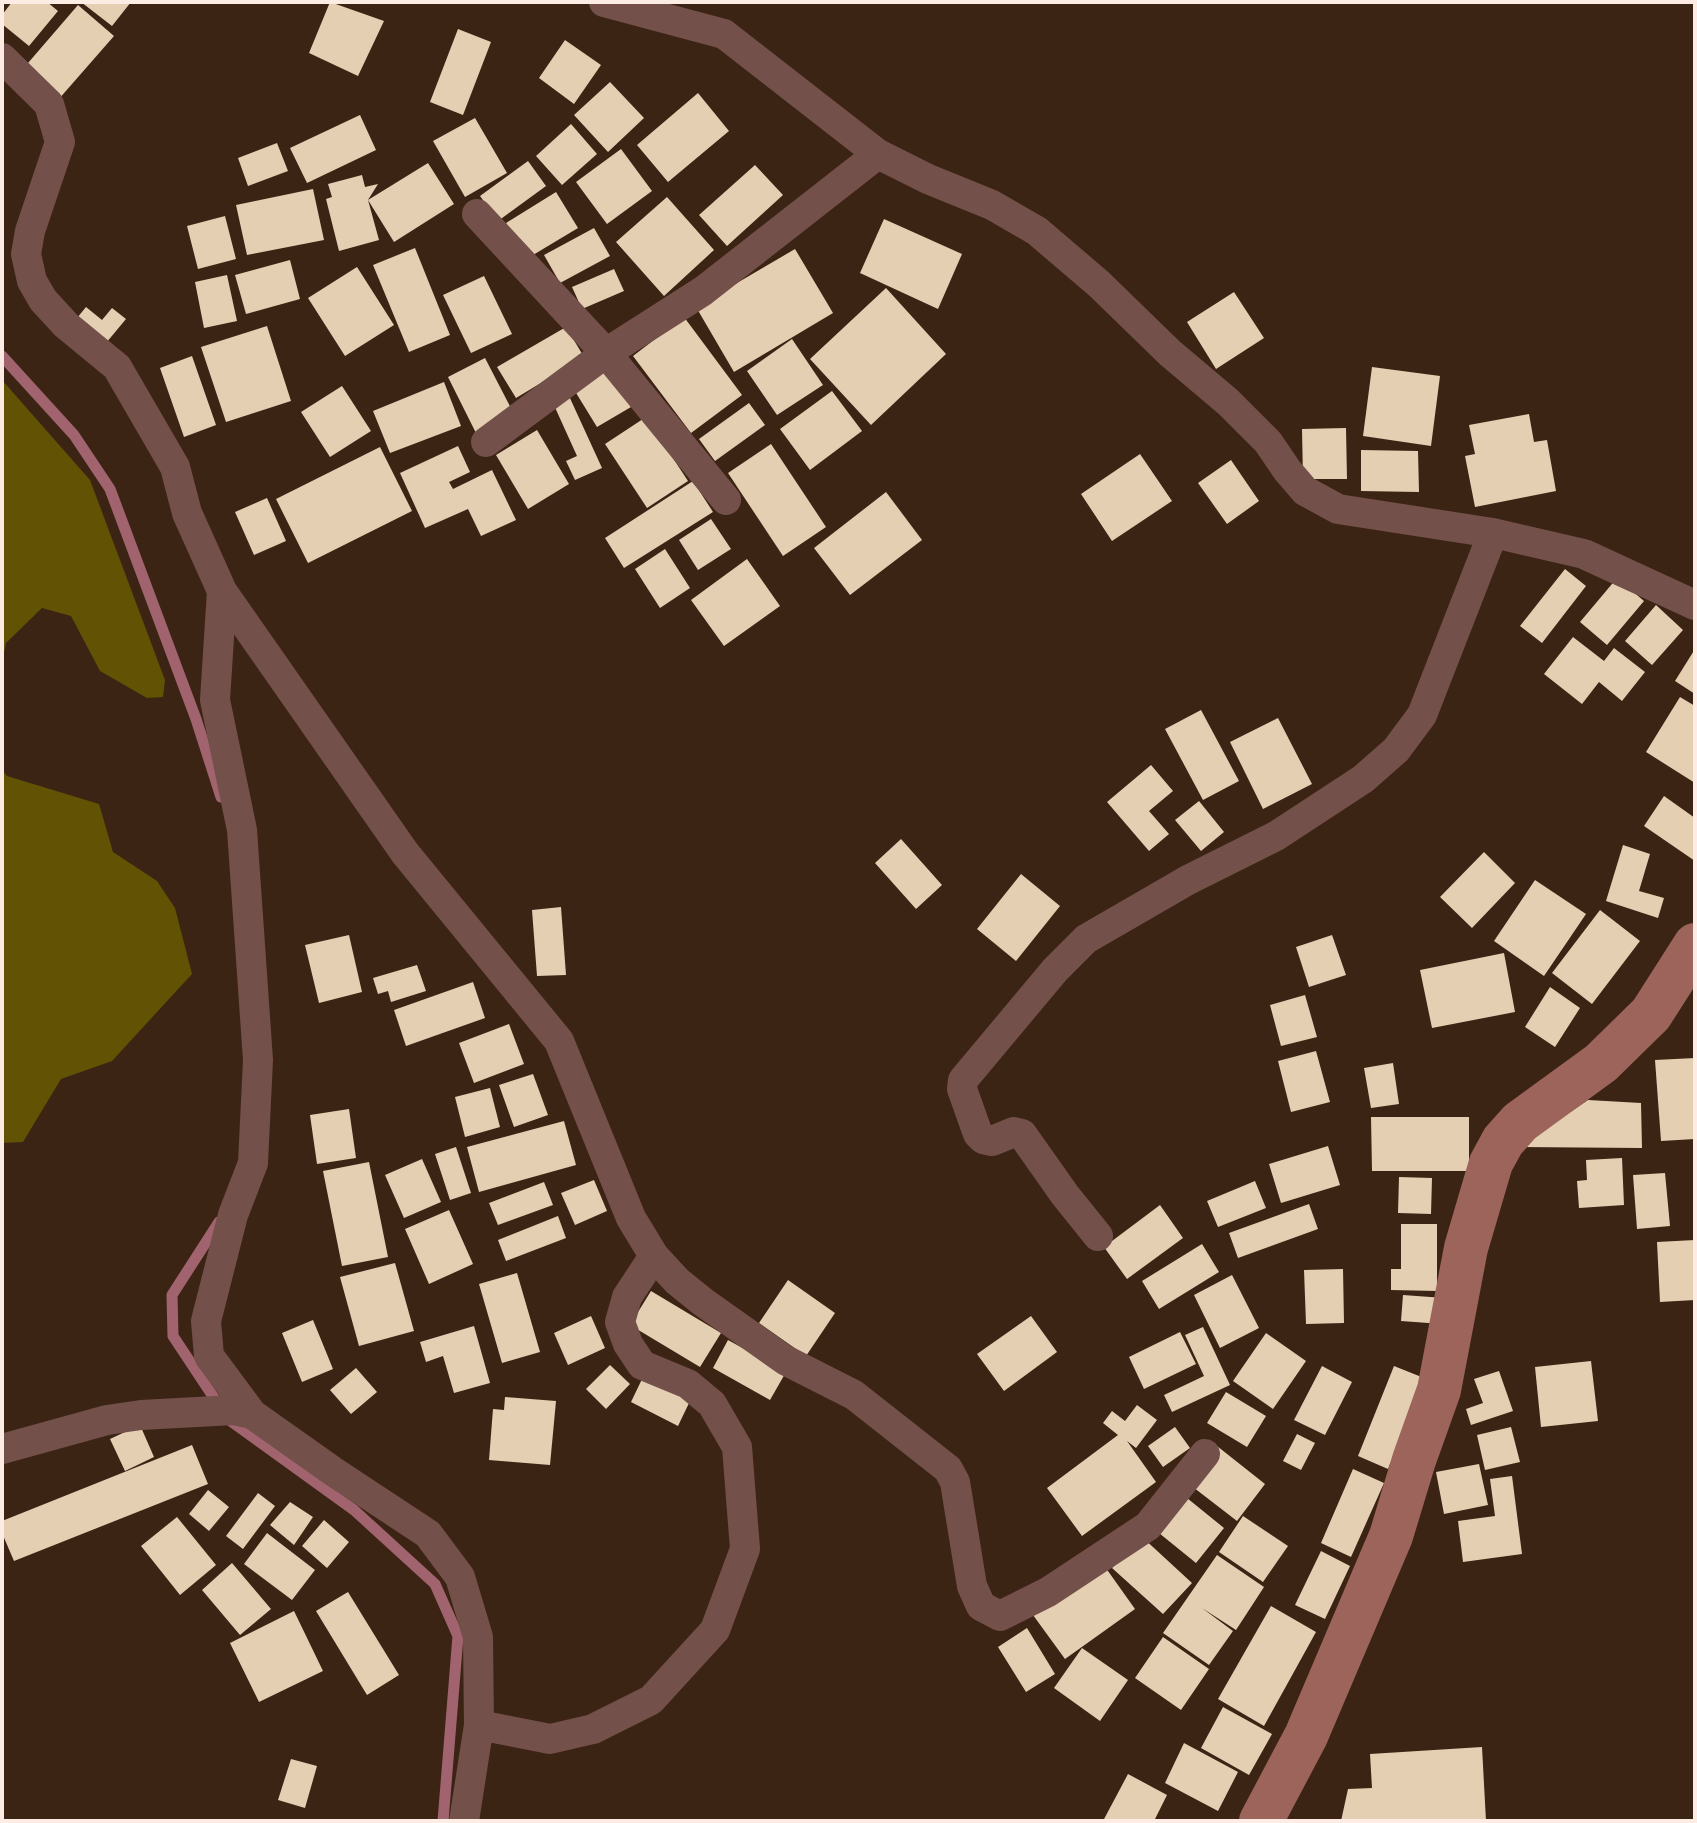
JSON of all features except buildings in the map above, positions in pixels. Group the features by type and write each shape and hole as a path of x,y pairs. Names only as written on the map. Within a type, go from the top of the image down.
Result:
{"street":[{"path":"604,2 724,34 878,154 928,179 992,205 1037,231 1228,402 1268,442 1305,491 1338,509 1493,533 1584,554 1695,605"},
{"path":"2,58 49,104 60,142 30,231 26,254 32,281 43,300 66,325 117,367 175,467 187,513 222,591 405,853 559,1041 631,1218 654,1256 677,1281 703,1302 785,1360 854,1395 948,1469 955,1482 972,1586 981,1606 1000,1616 1048,1592 1148,1526 1205,1454"},
{"path":"486,442 606,353 703,291 878,154"},
{"path":"477,214 606,353 726,500"},
{"path":"1098,1236 1022,1134 1014,1132 992,1141 978,1134 962,1089 963,1080 1055,970 1086,939 1188,880 1276,836 1363,779 1396,750 1422,715 1493,533"},
{"path":"222,591 215,700 242,830 258,1060 253,1163 233,1215 206,1321 209,1356 243,1412 428,1534 460,1577 478,1637 479,1725 464,1821"},
{"path":"1261,1821 1306,1736 1391,1536 1439,1390 1466,1248 1491,1163 1503,1141 1520,1122 1601,1063 1651,1014 1695,945"},
{"path":"479,1725 550,1739 593,1729 651,1700 715,1630 745,1549 737,1447 712,1404 688,1384 642,1365 628,1344 620,1322 627,1297 654,1256"},
{"path":"2,1449 107,1420 141,1415 243,1412"}],"shaded area":[{"path":"2,380 90,480 165,680 163,697 147,698 100,671 71,616 42,608 6,643 2,663"},
{"path":"2,770 7,776 99,804 113,852 157,881 175,908 192,974 112,1061 61,1079 23,1142 2,1143"}],"waterway":[{"path":"2,356 74,435 110,489 196,719 221,797"},
{"path":"219,1222 172,1295 173,1336 228,1419 354,1510 435,1584 458,1636 443,1821"}]}
